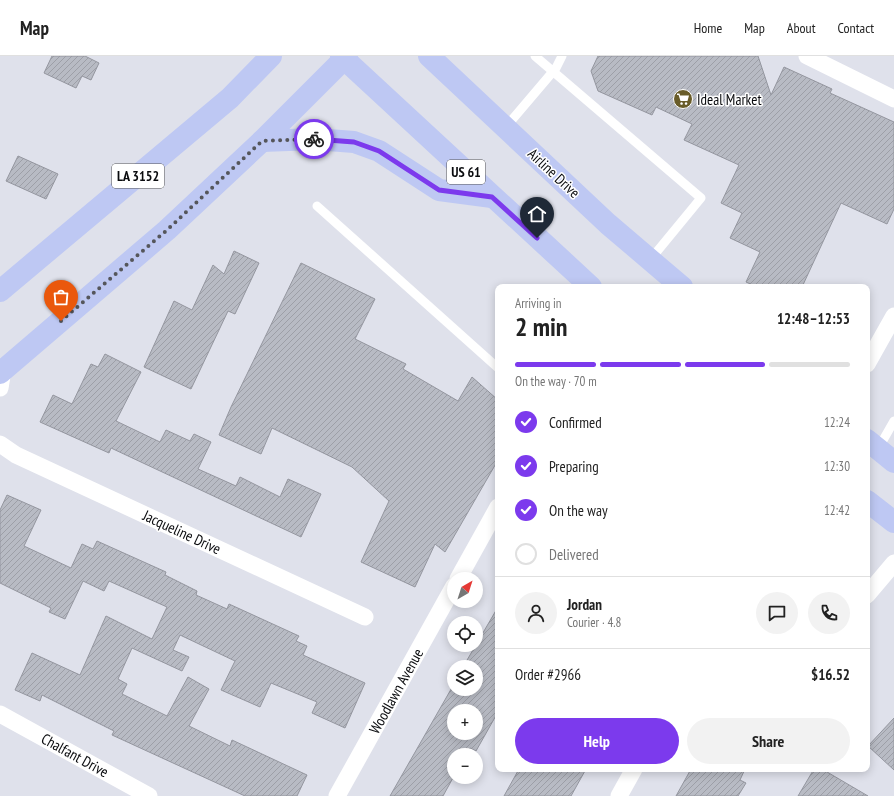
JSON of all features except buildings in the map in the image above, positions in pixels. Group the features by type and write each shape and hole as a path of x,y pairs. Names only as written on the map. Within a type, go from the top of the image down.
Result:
{"highway":[{"name":"LA 3152","path":"0,290 230,98 271,56"},
{"name":"Airline Drive","path":"428,56 608,224 678,284"},
{"path":"1,377 167,230 262,141 344,57"},
{"name":"US 61","path":"344,57 492,197 588,284"},
{"path":"262,141 315,139 354,142 379,151 439,190 492,197"},
{"path":"870,503 894,522"}],"street":[{"path":"807,56 894,99"},
{"path":"870,359 894,316"},
{"name":"Jacqueline Drive","path":"0,444 16,455 365,617"},
{"path":"462,572 495,512"},
{"path":"870,592 894,564"},
{"name":"Woodlawn Avenue","path":"337,796 447,599"},
{"name":"Chalfant Drive","path":"0,714 149,796"},
{"path":"619,796 632,772"}],"lane":[{"path":"535,56 700,198 650,260"},
{"path":"505,128 553,73 562,56"},
{"path":"317,206 495,365"},
{"path":"880,450 894,421"}],"way so far":[{"path":"61,321 167,230 262,141 314,139"}],"place":[{"name":"Ideal Market","path":"683,99"}],"route":[{"path":"314,139 354,142 379,151 420,180 439,190 492,197 537,238"}]}
